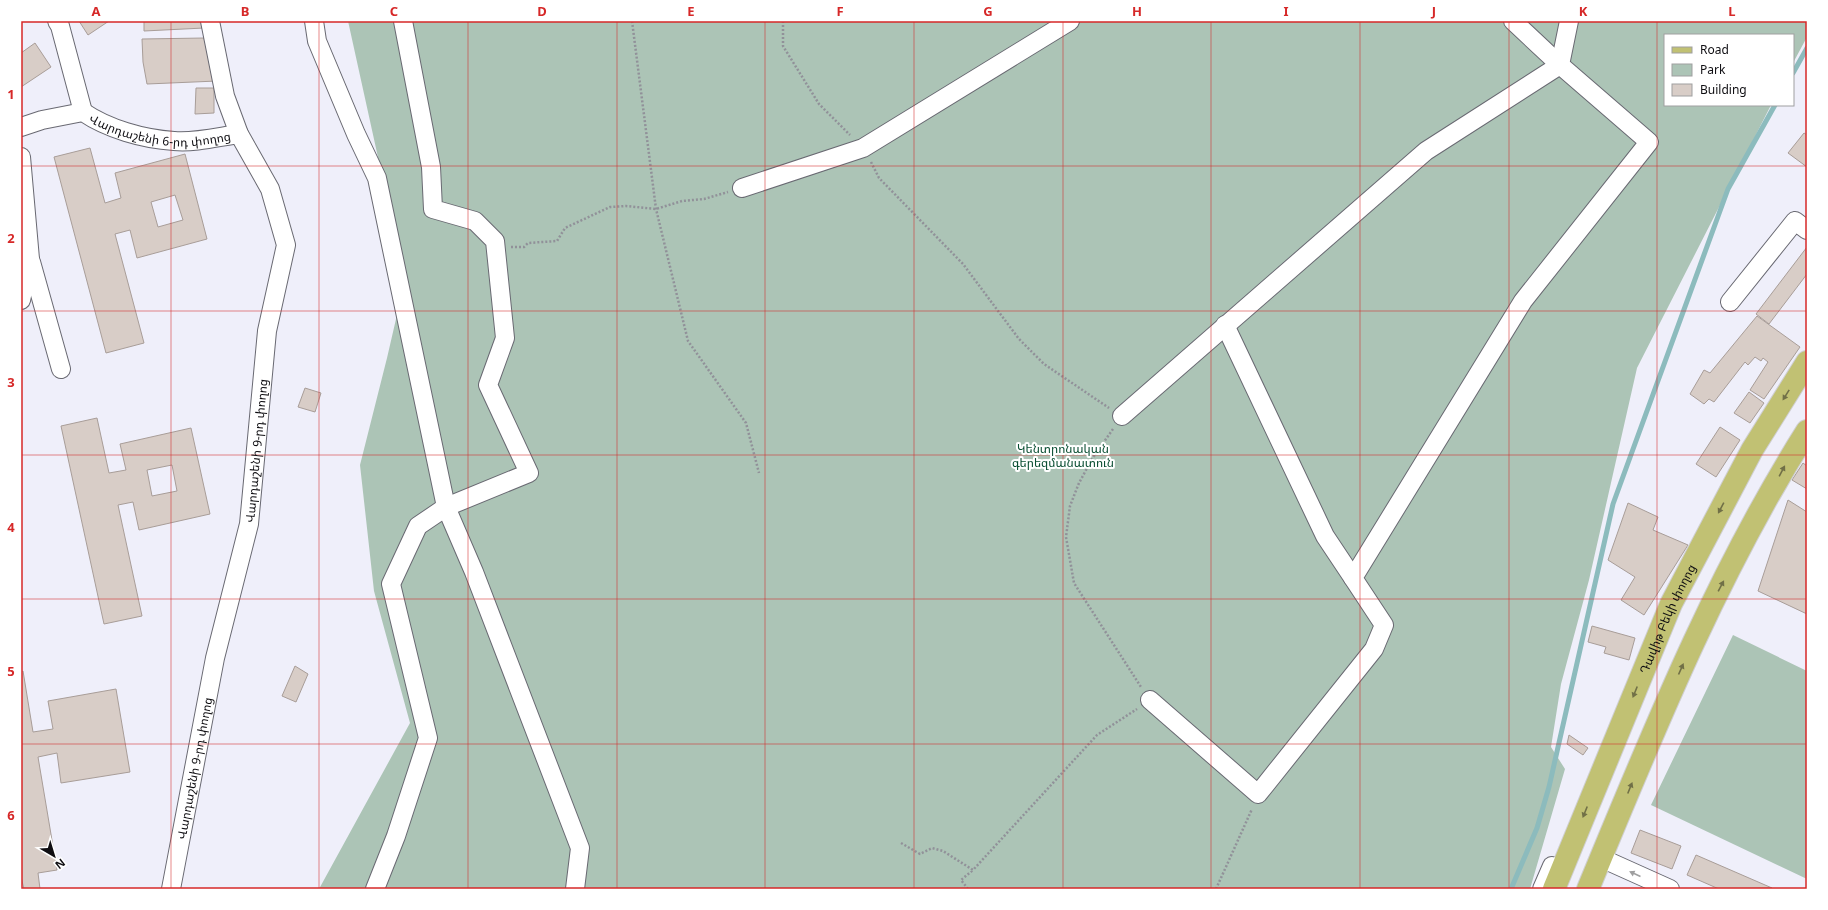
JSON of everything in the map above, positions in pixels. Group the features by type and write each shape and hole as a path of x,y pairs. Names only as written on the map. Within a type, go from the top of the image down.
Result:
{"main road":[{"name":"Դավիթ Բեկի փողոց","path":"1554,889 1670,604 1752,450 1807,362"},
{"path":"1588,889 1662,711 1702,620 1787,462 1807,431"}],"street":[{"name":"Վարդաշենի 6-րդ փողոց","path":"57,21 60,26 83,112"},
{"name":"Վարդաշենի 9-րդ փողոց","path":"171,889 215,658 249,524 267,331 286,245 270,189 239,134 225,96 210,21"},
{"path":"314,21 320,49 356,134 377,178 446,507 477,580 580,848 575,889"},
{"path":"374,889 396,836 428,738 391,584 418,526 446,507 528,473 488,385 505,338 496,241 475,221 433,209 431,167 403,21"},
{"path":"742,188 863,148 1070,21"},
{"path":"1353,578 1523,301 1649,142 1560,65 1513,21"},
{"path":"1122,416 1426,151 1560,65 1569,21"},
{"name":"Վարդաշենի 6-րդ փողոց","path":"21,127 42,120 83,112 106,126 129,133 174,142 239,134"},
{"path":"21,157 30,259 61,369"},
{"path":"1730,302 1795,221 1807,230"},
{"path":"21,300 30,259"},
{"path":"1150,700 1258,794 1374,649 1384,625 1325,536 1225,325"},
{"path":"1601,858 1670,889"},
{"path":"1542,889 1552,866 1562,869"}],"path":[{"path":"632,21 656,209 688,341 746,423 759,473"},
{"path":"783,21 783,46 819,104 863,148 879,178 963,264 1019,339 1044,364 1122,416 1092,459 1079,483 1070,506 1066,537 1074,583 1150,700 1097,735 973,870 961,880 968,889"},
{"path":"496,250 514,246 524,247 528,243 557,241 565,228 610,207 626,206 656,209 682,201 704,199 742,188"},
{"path":"1216,889 1258,794"},
{"path":"901,843 920,854 932,848 943,851 973,870"}],"green space":[{"name":"Կենտրոնական գերեզմանատուն","path":"348,21 1807,21 1807,37 1794,61 1794,34 1664,34 1664,106 1770,106 1637,368 1589,580 1561,684 1551,747 1565,769 1530,889 319,889 410,723 374,591 360,465 405,280"},
{"path":"1733,635 1807,671 1807,879 1651,805"}],"building":[{"path":"79,21 109,21 88,35"},
{"path":"144,21 203,21 204,28 144,31"},
{"path":"204,38 217,81 147,84 143,62 142,39"},
{"path":"35,43 51,67 21,87 21,53"},
{"path":"196,88 214,88 214,113 195,114"},
{"path":"1804,133 1807,135 1807,167 1788,153"},
{"path":"90,148 105,203 121,198 115,173 185,154 207,239 137,258 130,230 115,234 144,343 106,353 54,157","holes":["175,195 183,220 158,227 151,202"]},
{"path":"1807,247 1807,274 1769,324 1756,314"},
{"path":"1757,316 1800,347 1764,399 1750,390 1768,362 1763,358 1761,361 1755,357 1748,365 1745,362 1714,402 1709,399 1704,404 1690,394 1704,370 1710,373"},
{"path":"305,388 321,393 315,412 298,407"},
{"path":"1749,392 1764,403 1750,423 1734,413"},
{"path":"97,418 109,473 126,470 120,444 191,428 210,514 139,530 133,502 118,505 142,616 104,624 61,426","holes":["172,465 177,491 152,496 147,470"]},
{"path":"1720,427 1740,440 1716,477 1696,464"},
{"path":"1803,463 1807,466 1807,489 1792,480"},
{"path":"1788,500 1807,512 1807,614 1758,591"},
{"path":"1628,503 1658,517 1653,530 1688,545 1644,615 1621,600 1635,577 1608,560"},
{"path":"1592,626 1635,638 1629,660 1604,653 1606,647 1588,642"},
{"path":"295,666 308,674 296,702 282,696"},
{"path":"23,671 33,732 53,729 48,701 116,689 130,772 61,783 57,753 38,757 57,870 38,873 40,889 24,889 21,877 21,672"},
{"path":"1569,735 1588,748 1583,755 1567,744"},
{"path":"1640,830 1681,846 1672,869 1631,853"},
{"path":"1696,855 1772,888 1719,889 1687,875"}],"waterway":[{"path":"1794,71 1807,48"},
{"path":"1511,889 1537,828 1549,787 1613,504 1728,189 1774,106"}]}
